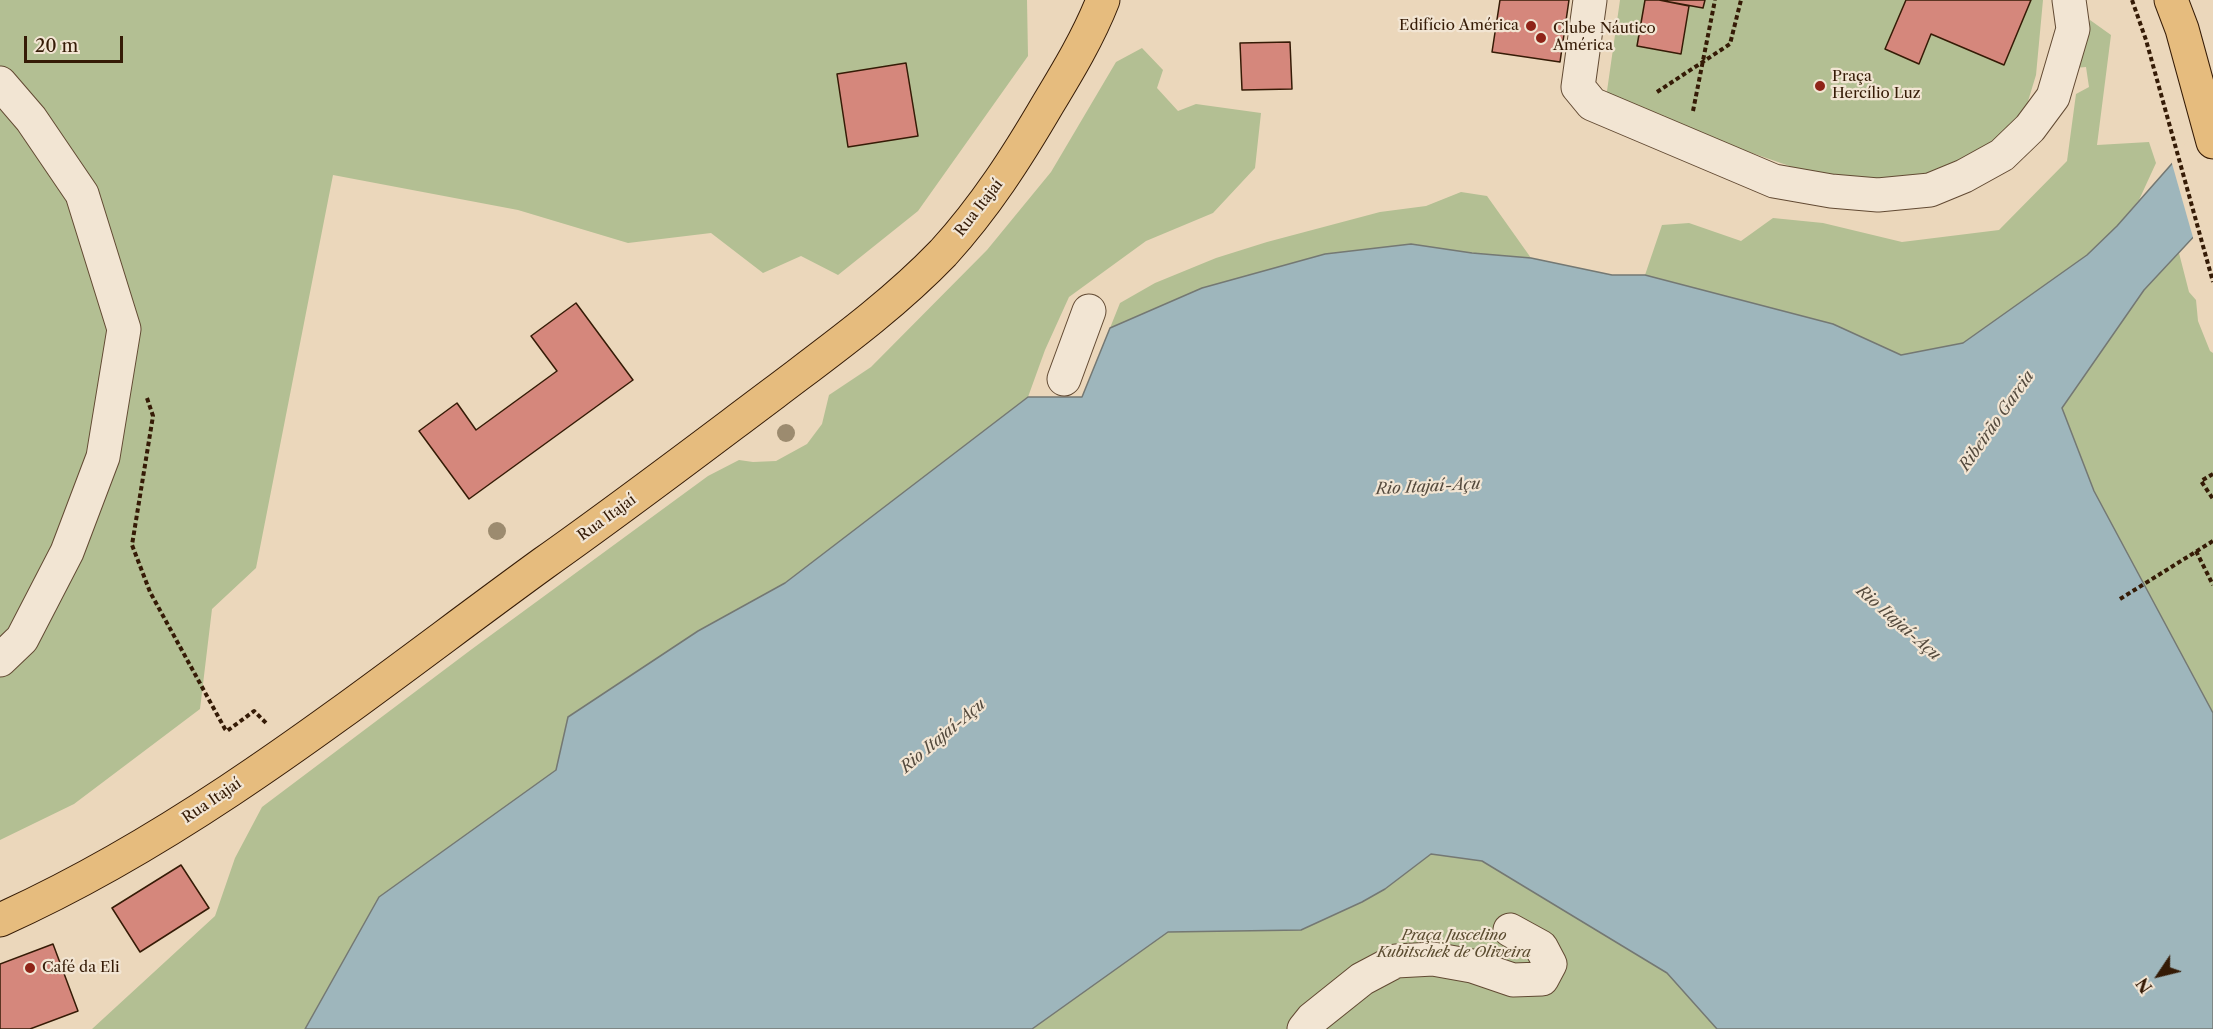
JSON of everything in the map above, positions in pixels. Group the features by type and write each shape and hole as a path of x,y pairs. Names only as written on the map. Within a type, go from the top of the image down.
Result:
{"main road":[{"name":"Rua Itajaí","path":"0,920 77,883 162,834 286,751 627,503 881,310 941,255 981,209 1015,161 1063,80 1102,0"},
{"path":"2176,15 2213,142"}],"lane":[{"path":"1590,0 1578,87 1592,104 1774,181 1831,191 1878,195 1930,190 1964,176 2002,155 2030,128 2053,97 2073,29 2069,0"},
{"path":"0,83 31,119 82,194 124,329 103,457 67,552 22,639 0,660"},
{"path":"1064,379 1089,311"},
{"path":"1305,1029 1312,1019 1362,979 1396,962 1434,958 1472,966 1513,980 1542,979 1550,964 1541,947 1510,930"}],"path":[{"path":"1686,144 1715,0"},
{"path":"1657,92 1730,44 1741,0"},
{"path":"2132,0 2146,40 2213,282"},
{"path":"2213,474 2201,481 2213,499"},
{"path":"2120,599 2213,541"},
{"path":"132,545 150,592 225,729 227,731 254,711 268,725"},
{"path":"2196,551 2213,585"},
{"path":"259,731 278,718"}],"green space":[{"path":"0,0 1027,0 1028,56 918,211 838,275 801,256 763,273 711,233 628,243 518,210 333,175 256,568 212,609 200,709 74,804 0,840"},
{"name":"Praça Hercílio Luz","path":"1620,0 2043,0 2036,75 2018,134 1966,173 1878,182 1801,170 1606,98"},
{"path":"2090,20 2111,35 2097,145 2149,142 2156,163 2139,200 2117,226 2087,255 1963,343 1901,355 1833,324 1645,275 1662,225 1689,223 1741,241 1773,218 1823,223 1902,242 1999,230 2067,161 2076,94 2089,87 2086,67 2075,68"},
{"path":"1142,48 1163,70 1157,88 1178,111 1196,104 1261,113 1255,168 1213,213 1146,241 1069,297 1045,350 1028,397 785,583 698,631 569,717 556,770 379,897 305,1029 92,1029 215,916 235,858 262,807 708,476 739,460 776,461 807,444 822,424 829,395 871,367 987,250 1051,172 1116,62"},
{"path":"1461,192 1487,196 1531,258 1472,253 1202,288 1110,328 1120,303 1155,283 1216,258 1380,212 1426,206"},
{"path":"2179,253 2189,292 2196,300 2198,321 2210,351 2213,353 2213,713 2094,491 2062,408 2144,290"},
{"name":"Praça Juscelino Kubitschek de Oliveira","path":"1431,854 1482,861 1667,973 1717,1029 1032,1029 1168,932 1301,930 1385,889"}],"water":[{"path":"2213,117 2213,216 2144,290 2062,408 2094,491 2213,713 2213,1029 1717,1029 1667,973 1482,861 1431,854 1385,889 1301,930 1168,932 1032,1029 305,1029 379,897 556,770 568,717 698,631 785,583 1028,397 1082,397 1110,328 1202,288 1325,254 1411,244 1472,253 1531,258 1612,275 1645,275 1833,324 1901,355 1963,343 2087,255 2117,226"}],"pier":[{"path":"2213,114 2213,220 2194,241 2171,160"}],"building":[{"name":"Edifício América","path":"1500,0 1569,0 1560,62 1492,52"},
{"path":"1645,0 1659,0 1689,6 1681,54 1637,46"},
{"path":"1659,0 1705,0 1703,8"},
{"path":"1906,0 2031,0 2004,65 1931,34 1919,64 1885,49"},
{"path":"1290,42 1292,89 1242,90 1240,43"},
{"path":"906,63 918,136 848,147 837,74"},
{"path":"576,303 633,380 469,499 419,431 457,403 476,430 557,371 531,336"},
{"path":"181,865 209,908 140,952 112,908"},
{"path":"53,944 78,1011 30,1029 0,1029 0,964"}],"place":[{"name":"Edifício América","path":"1531,26"},
{"name":"Clube Náutico América","path":"1541,38"},
{"name":"Praça Hercílio Luz","path":"1820,86"},
{"name":"Café da Eli","path":"30,968"}],"water label":[{"name":"Ribeirão Garcia","path":"1997,421"},
{"name":"Rio Itajaí-Açu","path":"1428,487"},
{"name":"Rio Itajaí-Açu","path":"1898,623"},
{"name":"Rio Itajaí-Açu","path":"943,736"}]}
